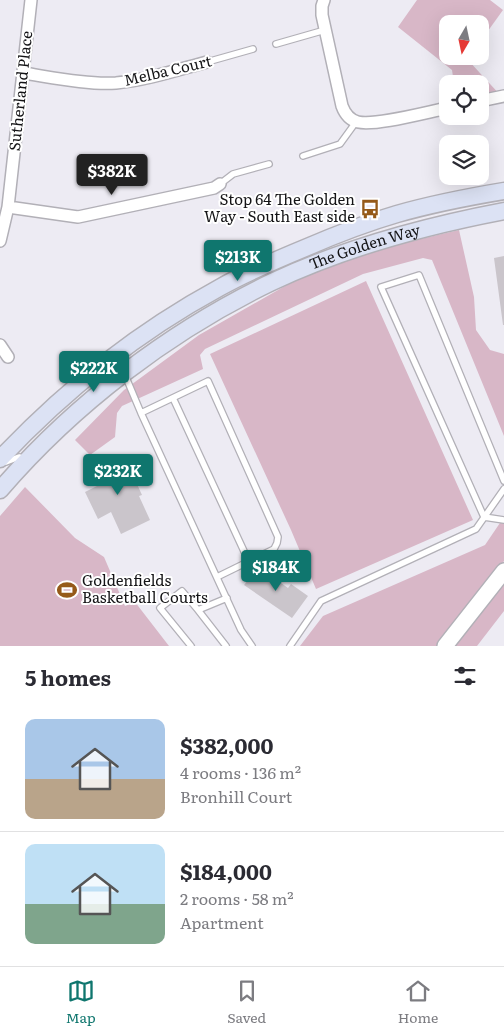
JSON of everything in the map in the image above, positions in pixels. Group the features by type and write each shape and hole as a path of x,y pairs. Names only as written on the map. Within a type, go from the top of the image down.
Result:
{"main road":[{"name":"The Golden Way","path":"0,490 25,447 88,377 129,345 219,287 265,265 332,237 396,214 462,198 504,191"},
{"name":"The Golden Way","path":"0,459 25,447 74,414 124,373 204,318 273,282 371,243 451,221 504,211"}],"street":[{"name":"Sutherland Place","path":"0,240 8,207 31,0"},
{"path":"324,0 322,6 324,30 346,116 356,122 372,123 439,110"},
{"name":"Melba Court","path":"23,73 115,83 207,62"},
{"path":"489,99 504,96"},
{"path":"8,207 78,216 214,188 220,184"},
{"path":"0,345 8,357"},
{"path":"445,646 504,571"}],"lane":[{"path":"276,44 324,30"},
{"name":"Melba Court","path":"207,62 253,49"},
{"path":"303,156 340,144 356,122"},
{"path":"220,184 233,174 269,164"},
{"path":"484,517 381,287 419,275 504,481"},
{"path":"124,373 217,577 242,630 252,646"},
{"path":"141,412 208,382 278,537 274,549 217,577"},
{"path":"174,398 249,562"},
{"path":"0,465 19,457 25,447"},
{"path":"290,646 321,601 476,529 504,489"},
{"path":"484,517 504,520"},
{"path":"190,646 160,608 182,591 226,646"},
{"path":"198,610 227,598"}],"shaded area":[{"path":"417,0 490,0 503,10 489,29 489,15 439,15 439,60 398,27"},
{"path":"446,65 473,65 482,75 453,75 452,70"},
{"path":"489,83 502,97 489,99"},
{"path":"459,230 474,297 476,330 490,350 504,354 504,436 432,260 423,258 363,274 205,349 200,355 203,369 122,406 117,413 115,437 90,455 75,440 124,390 199,335 292,282 369,251"},
{"path":"366,281 473,520 316,589 210,354"},
{"path":"25,487 75,538 104,557 125,606 135,602 169,646 0,646 0,516"},
{"path":"504,517 504,561 438,646 300,646 323,616 485,545"},
{"path":"504,571 504,611 477,646 445,646"}],"building":[{"path":"504,256 504,325 503,325 494,258"},
{"path":"118,455 125,472 130,469 142,495 139,496 150,520 121,534 111,512 98,519 85,492 103,483 94,464"},
{"path":"279,553 286,559 281,566 274,560"},
{"path":"259,567 288,588 291,584 308,596 292,618 244,585"}],"place":[{"name":"Stop 64 The Golden Way - South East side","path":"370,209"},
{"name":"Goldenfields Basketball Courts","path":"67,590"}]}
